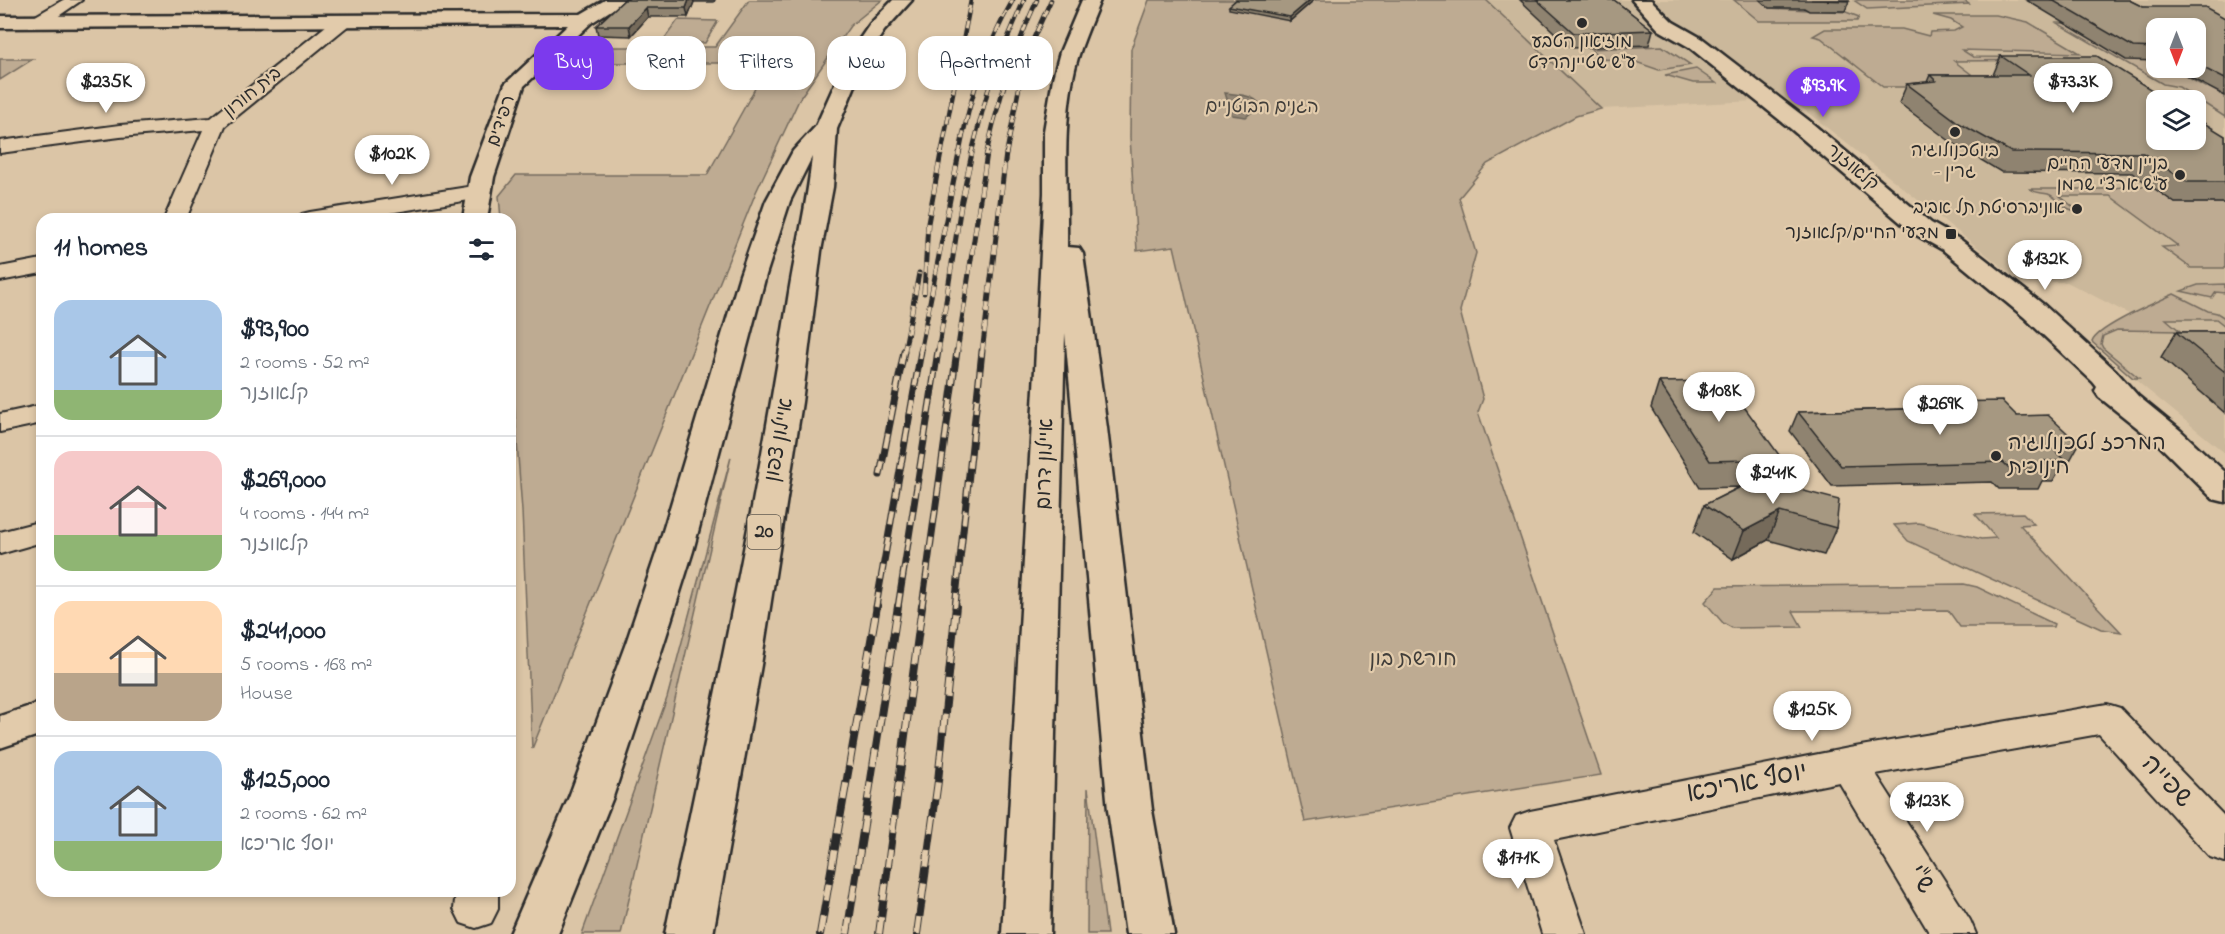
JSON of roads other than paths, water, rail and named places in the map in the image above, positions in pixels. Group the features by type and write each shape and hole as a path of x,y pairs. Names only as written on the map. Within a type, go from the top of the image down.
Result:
{"main road":[{"name":"רפידים","path":"476,213 482,177 515,84 585,19 618,0"},
{"name":"איילון צפון","path":"689,934 741,665 787,402 808,251 821,187 826,129 856,59 877,28 903,0"},
{"name":"איילון דרום","path":"1026,934 1049,389 1056,193 1055,131 1063,78 1070,52 1092,0"},
{"name":"קלאוזנר","path":"1641,0 1666,26 1696,43 1799,124 1922,228 1966,281 2003,312 2127,403 2213,474 2225,491"},
{"name":"קלאוזנר","path":"1649,0 1683,26 1696,43"},
{"path":"0,22 585,19"},
{"path":"534,934 591,797 649,632 675,551 753,275 778,201 804,151 826,129"},
{"path":"1055,131 1090,428 1130,810 1150,934"},
{"path":"0,732 36,720"}],"street":[{"path":"38,22 74,0"},
{"name":"בית חורון","path":"178,213 216,123 343,21"},
{"path":"0,147 120,131 216,123"},
{"path":"348,213 480,192"},
{"path":"0,274 36,267"},
{"path":"0,423 36,415"},
{"path":"0,543 36,533"},
{"name":"יוסף אריכא","path":"1564,934 1530,828 1850,764 2107,718"},
{"name":"שפייה","path":"2107,718 2225,845"},
{"name":"ש\"י","path":"1850,764 1953,934"}],"railway":[{"path":"941,155 971,0"},
{"path":"959,155 979,75 994,37 1013,0"},
{"path":"971,155 992,75 1024,0"},
{"path":"986,155 1007,76 1037,0"},
{"path":"1006,155 1025,57 1051,0"},
{"path":"924,293 928,223 941,153"},
{"path":"920,353 959,153"},
{"path":"938,353 961,205 972,153"},
{"path":"957,353 987,153"},
{"path":"982,353 1006,153"},
{"path":"904,353 919,273"},
{"path":"880,475 904,351"},
{"path":"876,607 921,351"},
{"path":"898,607 938,351"},
{"path":"922,607 957,351"},
{"path":"955,607 982,351"},
{"path":"820,934 877,606"},
{"path":"847,934 898,606"},
{"path":"879,934 922,606"},
{"path":"917,934 938,781 956,606"}],"place":[{"name":"מוזיאון הטבע ע\"ש שטיינהרדט","path":"1582,23"},
{"name":"ביוטכנולוגיה - גרין","path":"1955,132"},
{"name":"בניין מדעי החיים ע\"ש ארצ'י שרמן","path":"2180,175"},
{"name":"אוניברסיטת תל אביב","path":"2077,209"},
{"name":"מדעי החיים/קלאוזנר","path":"1951,234"},
{"name":"המרכז לטכנולוגיה חינוכית","path":"1996,456"}],"park label":[{"name":"הגנים הבוטניים","path":"1262,108"},
{"name":"חורשת בון","path":"1413,660"}]}
